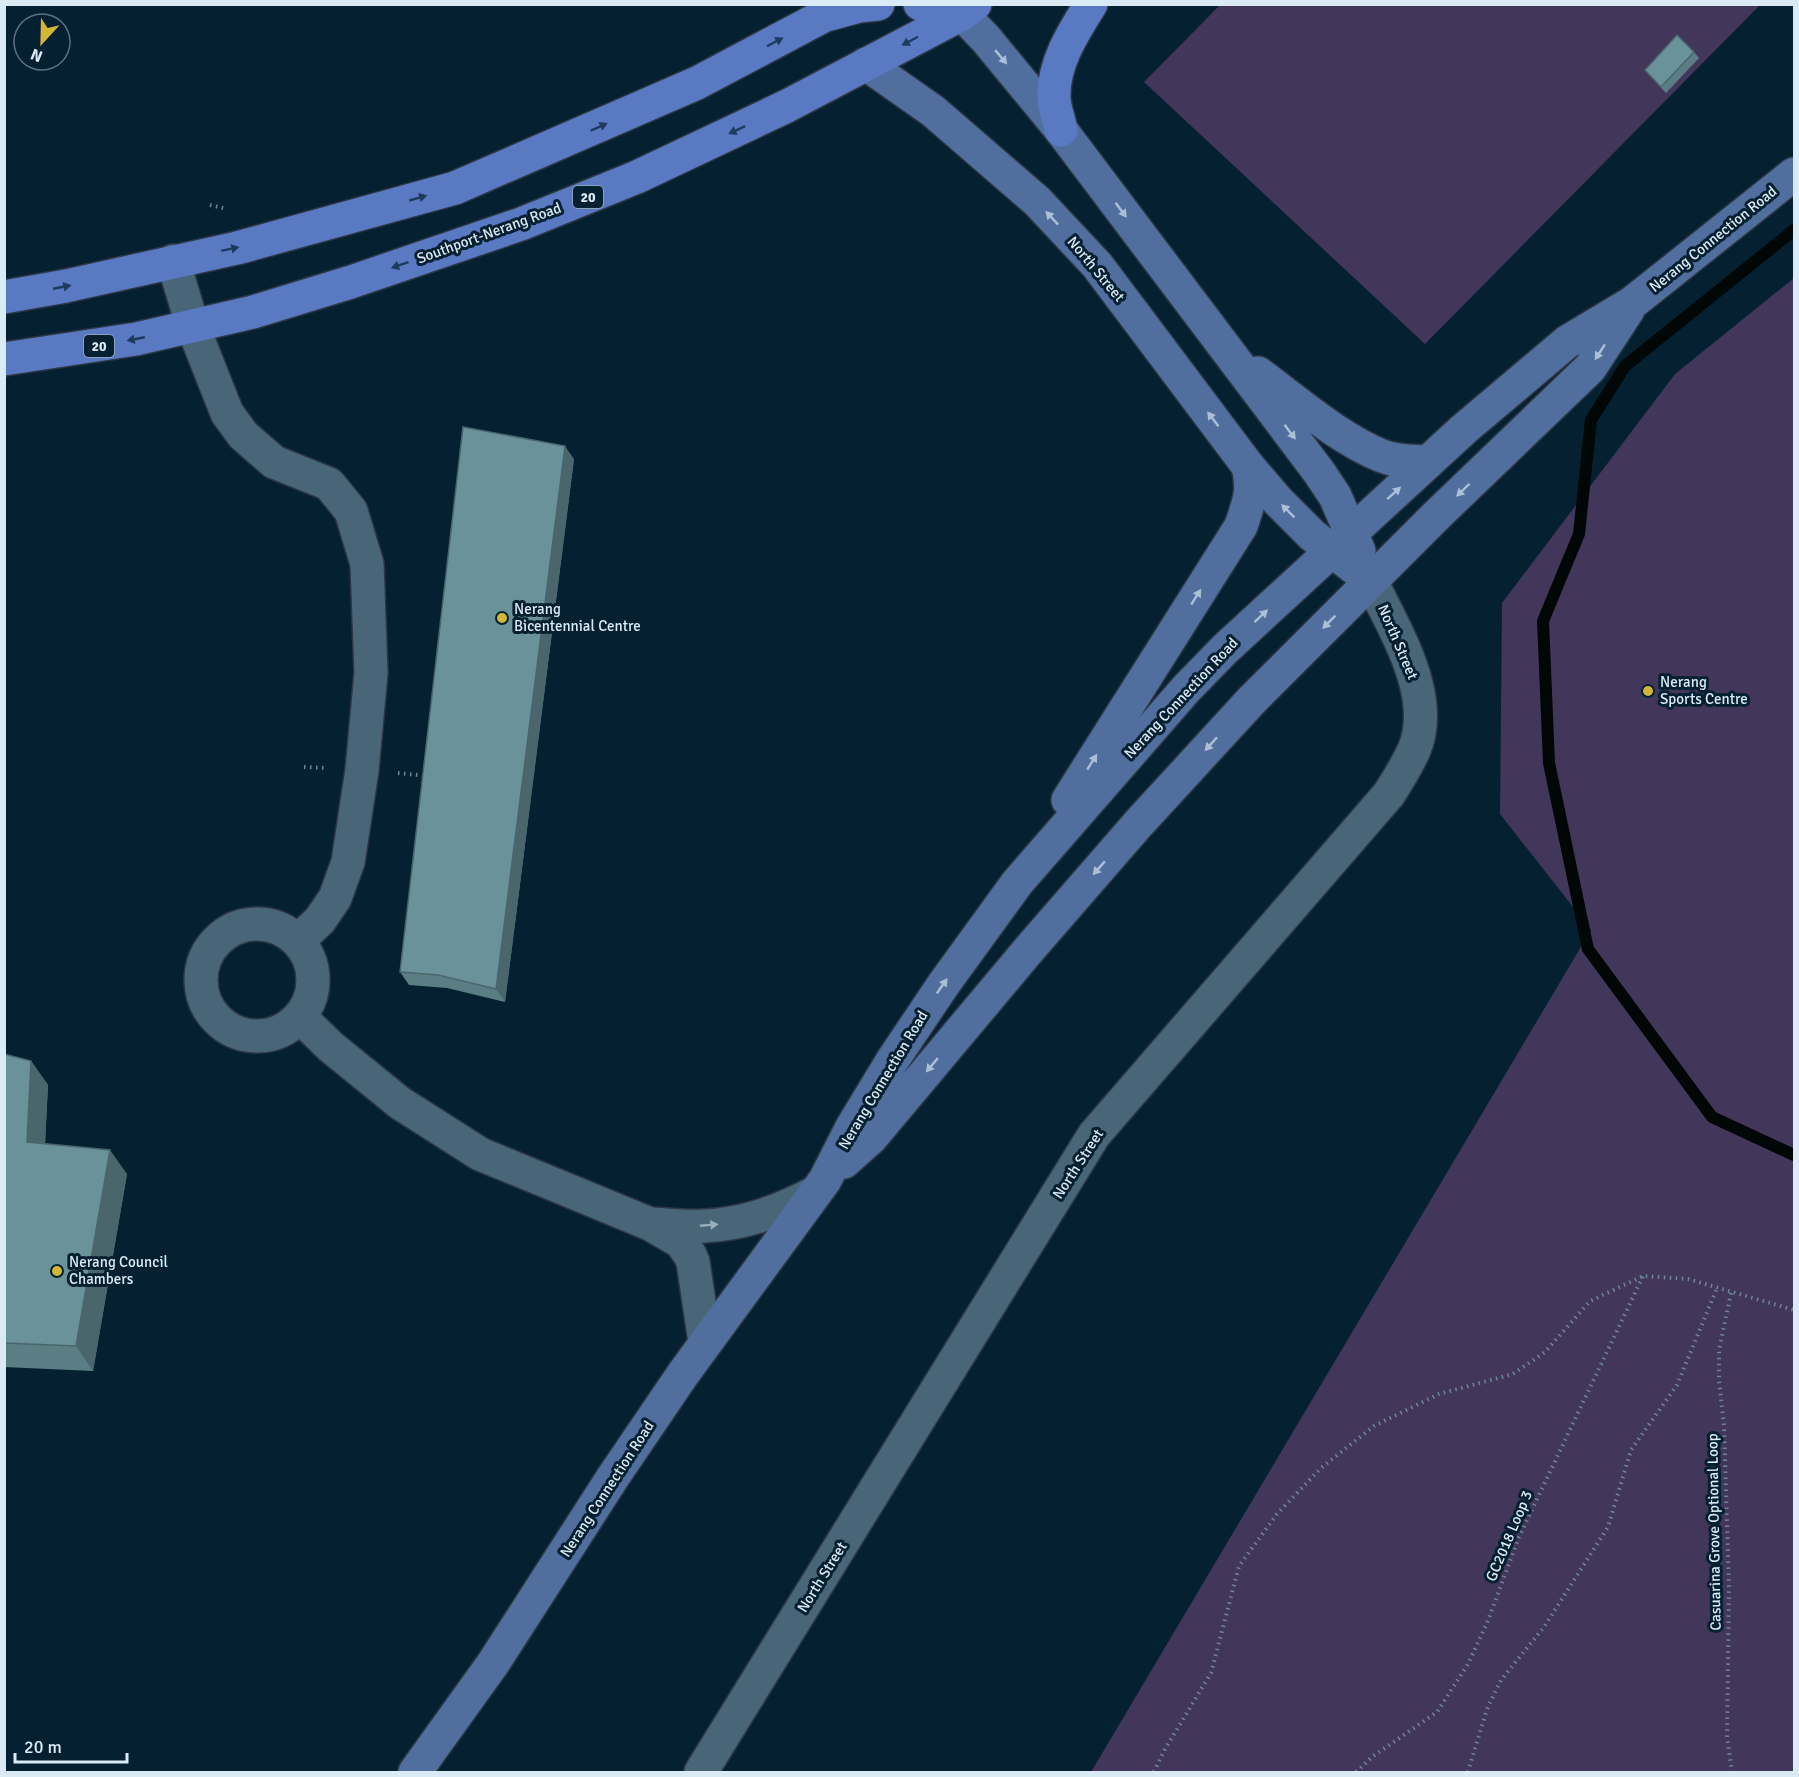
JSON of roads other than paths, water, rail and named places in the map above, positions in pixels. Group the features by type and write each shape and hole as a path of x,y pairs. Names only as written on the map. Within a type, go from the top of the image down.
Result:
{"main road":[{"path":"4,297 66,286 237,248 455,188 697,83 838,9 878,4"},
{"path":"920,4 968,9"},
{"path":"1061,130 1054,97 1058,67 1075,30 1091,4"},
{"name":"Southport-Nerang Road","path":"4,359 118,343 253,312 351,282 521,224 648,172 787,106 968,9"},
{"name":"North Street","path":"968,9 986,39 1061,130 1319,472 1335,496 1342,542 1371,581"},
{"name":"North Street","path":"866,64 933,111 1037,201 1096,264 1248,466 1278,501 1312,535 1342,542"},
{"name":"Nerang Connection Road","path":"415,1773 494,1662 613,1477 705,1342 820,1186 892,1061 943,985 1017,883 1186,689 1225,649 1428,462 1567,342 1632,303 1794,174"},
{"name":"Nerang Connection Road","path":"820,1186 871,1138 1138,824 1251,701 1590,368 1632,303"},
{"path":"1228,351 1358,444 1383,456 1401,461 1428,462"},
{"path":"1017,883 1241,526 1251,497 1248,466"}],"street":[{"path":"173,261 193,327 222,402 238,428 274,462 329,483 351,511 367,564 371,673 362,770 348,862 335,898 320,920 298,941"},
{"name":"North Street","path":"701,1773 1094,1135 1389,794 1403,772 1415,748 1420,721 1420,700 1407,659 1371,581"},
{"path":"271,924 298,941 312,965 312,993 300,1017 283,1031 262,1037 223,1026 203,1001 200,970 214,941 240,925 271,924"},
{"path":"300,1017 331,1047 400,1103 480,1154 651,1224 681,1242 690,1255 695,1270 705,1342"},
{"path":"651,1224 702,1226 743,1222 784,1208 820,1186"}],"waterway":[{"path":"1794,230 1625,366 1591,420 1579,534 1543,621 1549,763 1588,949 1712,1117 1794,1155"}],"place":[{"name":"Nerang Bicentennial Centre","path":"502,618"},
{"name":"Nerang Sports Centre","path":"1648,691"},
{"name":"Nerang Council Chambers","path":"57,1271"}]}
